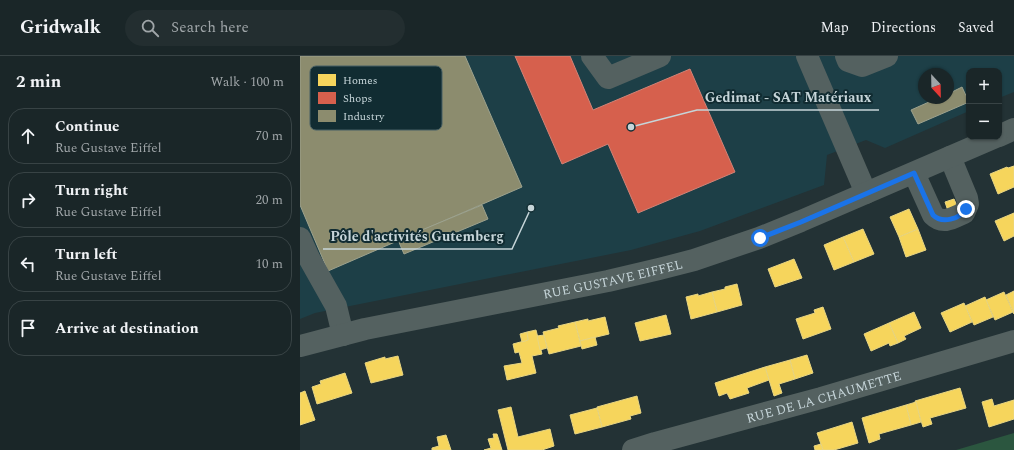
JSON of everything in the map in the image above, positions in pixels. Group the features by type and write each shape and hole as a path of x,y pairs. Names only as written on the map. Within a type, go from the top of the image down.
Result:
{"street":[{"path":"592,56 608,78 660,56"},
{"path":"807,56 866,193"},
{"path":"846,56 848,61 862,66 887,56"},
{"path":"1002,135 1014,129"},
{"name":"RUE GUSTAVE EIFFEL","path":"300,346 343,335 659,269 694,260 760,238 801,222 989,140"},
{"path":"914,173 936,219 946,221 964,213 968,204 967,198 950,157"},
{"path":"300,238 309,258 336,306 343,335"},
{"name":"RUE DE LA CHAUMETTE","path":"633,450 655,442 821,398 1014,341"}],"shaded area":[{"path":"300,56 1014,56 1014,92 1002,97 1002,68 966,68 966,112 885,148 866,140 827,155 824,185 700,231 631,250 315,313 300,319"}],"green space":[{"path":"1014,433 1014,450 956,450"}],"building: Homes":[{"path":"1014,166 1014,187 998,194 990,174 1007,167"},
{"path":"954,199 958,208 948,211 945,202"},
{"path":"909,209 918,229 899,237 890,217"},
{"path":"1014,213 1014,236 1004,241 995,221"},
{"path":"863,229 874,254 854,262 843,237"},
{"path":"918,229 926,250 906,257 899,237"},
{"path":"843,237 854,262 834,270 824,245"},
{"path":"794,259 802,278 775,287 768,269"},
{"path":"737,284 742,305 717,312 712,292"},
{"path":"1014,291 1014,314 1006,295"},
{"path":"712,292 717,312 691,319 686,297 698,294 698,296"},
{"path":"1004,292 1013,312 995,320 986,300"},
{"path":"985,297 993,317 974,325 965,306"},
{"path":"964,303 972,322 950,332 941,313"},
{"path":"823,307 831,329 803,339 796,319 815,313 814,310"},
{"path":"914,312 921,328 904,336 906,339 898,343 889,323"},
{"path":"666,315 671,334 640,341 635,323"},
{"path":"605,317 609,334 580,341 575,322"},
{"path":"575,322 581,346 549,354 543,332 559,328 558,326"},
{"path":"889,323 898,343 890,346 889,343 871,351 864,334"},
{"path":"536,330 542,354 532,356 536,373 507,380 504,366 522,363 519,352 515,353 513,344 528,340 527,332"},
{"path":"527,332 528,340 522,342 520,334"},
{"path":"544,335 547,348 540,350 537,336"},
{"path":"595,337 597,345 582,349 580,341"},
{"path":"807,355 813,373 795,379 790,360"},
{"path":"398,356 403,375 371,383 365,363 385,357 385,359"},
{"path":"790,360 795,379 779,384 782,393 774,396 765,367"},
{"path":"765,367 769,380 747,388 749,393 730,399 727,393 719,396 715,383"},
{"path":"345,373 352,393 317,404 312,387 321,384 320,381"},
{"path":"960,388 966,408 930,418 932,424 923,427 915,401"},
{"path":"305,391 315,420 300,425 300,393"},
{"path":"637,396 641,413 630,416 631,419 602,427 597,407"},
{"path":"992,399 994,406 1014,400 1014,419 989,427 982,402"},
{"path":"916,402 921,422 911,425 906,405"},
{"path":"906,405 911,425 879,434 880,439 869,443 862,418"},
{"path":"511,407 518,437 550,429 554,446 542,450 508,450 498,410"},
{"path":"597,408 602,427 575,434 570,415"},
{"path":"852,422 858,443 834,450 823,450 817,433"},
{"path":"493,434 497,434 502,450 484,450 491,448 488,439 494,438"},
{"path":"446,435 451,450 432,450 432,448 439,446 437,437"},
{"path":"821,444 823,450 815,450 814,446"}],"building: Shops":[{"path":"515,56 570,56 593,110 690,69 735,172 638,213 608,144 562,164"}],"building: Industry":[{"path":"300,56 465,56 522,187 328,271 300,205"},
{"path":"962,87 966,96 966,103 918,124 911,110 924,104 954,104 954,91"},
{"path":"482,205 488,219 404,254 398,240"}],"place":[{"name":"Gedimat - SAT Matériaux","path":"631,127"},
{"name":"Pôle d'activités Gutemberg","path":"531,208"}],"route":[{"path":"760,238 801,222 914,173 936,219 946,221 964,213 966,209"}]}
